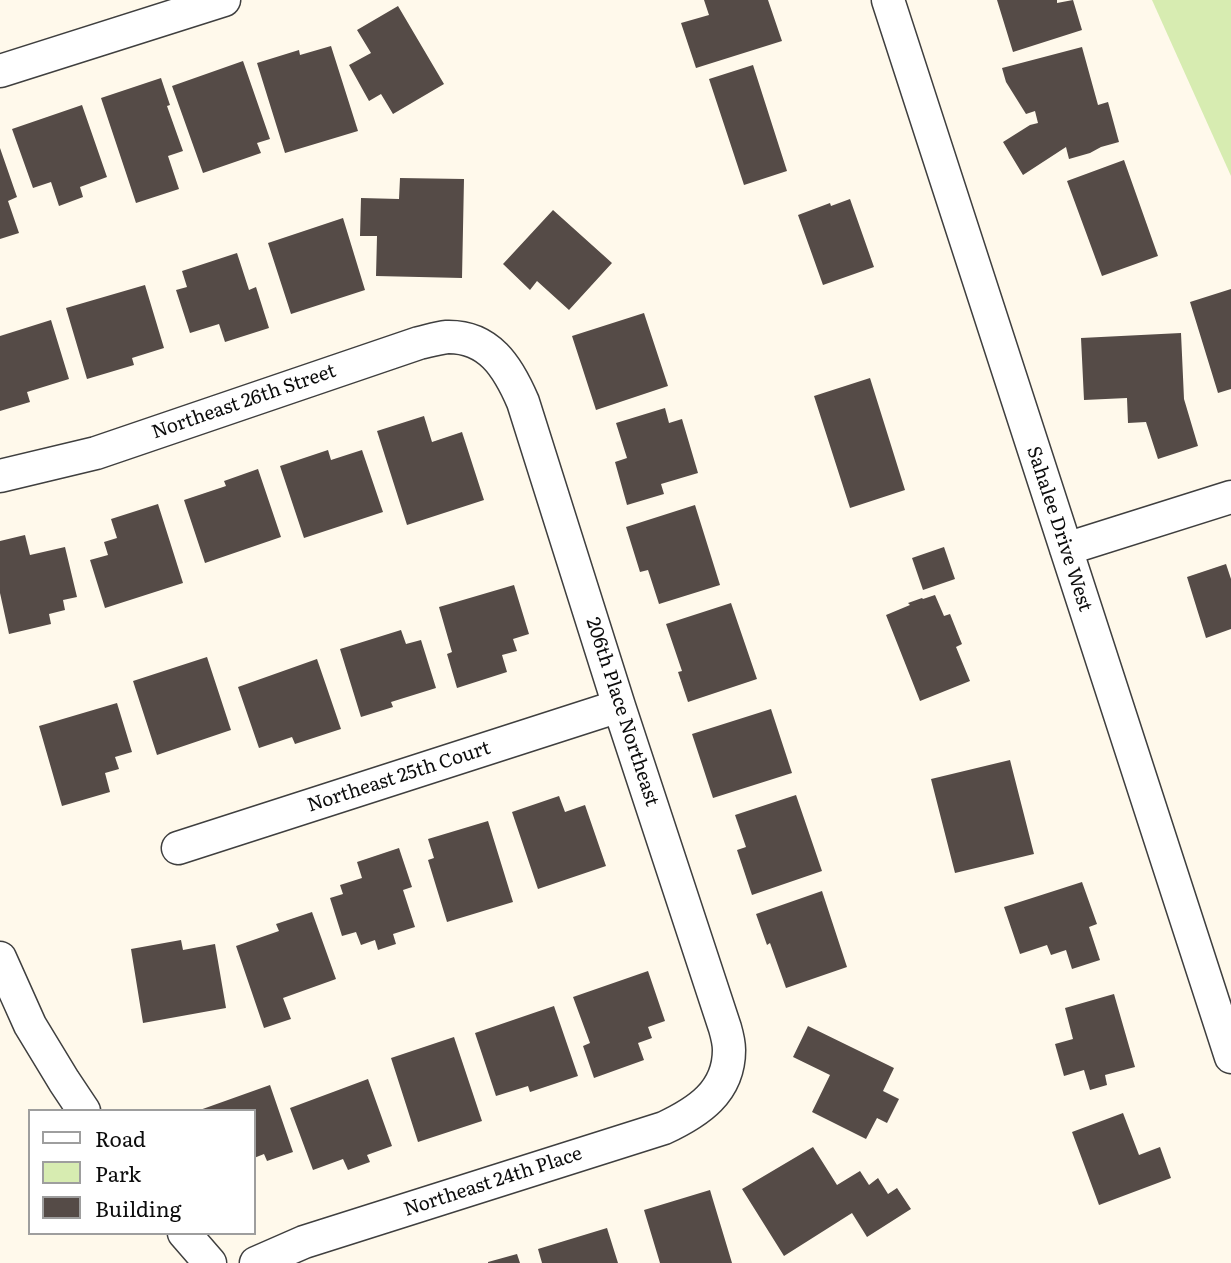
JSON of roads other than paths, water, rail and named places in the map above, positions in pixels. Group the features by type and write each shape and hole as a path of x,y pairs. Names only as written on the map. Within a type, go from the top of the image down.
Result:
{"street":[{"path":"0,71 224,0"},
{"name":"Sahalee Drive West","path":"888,0 1231,1057"},
{"name":"Northeast 26th Street","path":"0,476 96,453 419,343 446,337 467,340 487,348"},
{"name":"206th Place Northeast","path":"487,348 502,362 523,402 725,1028 730,1049 721,1085"},
{"path":"1066,549 1231,497"},
{"name":"Northeast 25th Court","path":"178,848 619,706"},
{"path":"0,958 30,1025 83,1109"},
{"name":"Northeast 24th Place","path":"256,1263 304,1242 664,1128 704,1105 721,1085"},
{"path":"186,1235 210,1263"}]}
